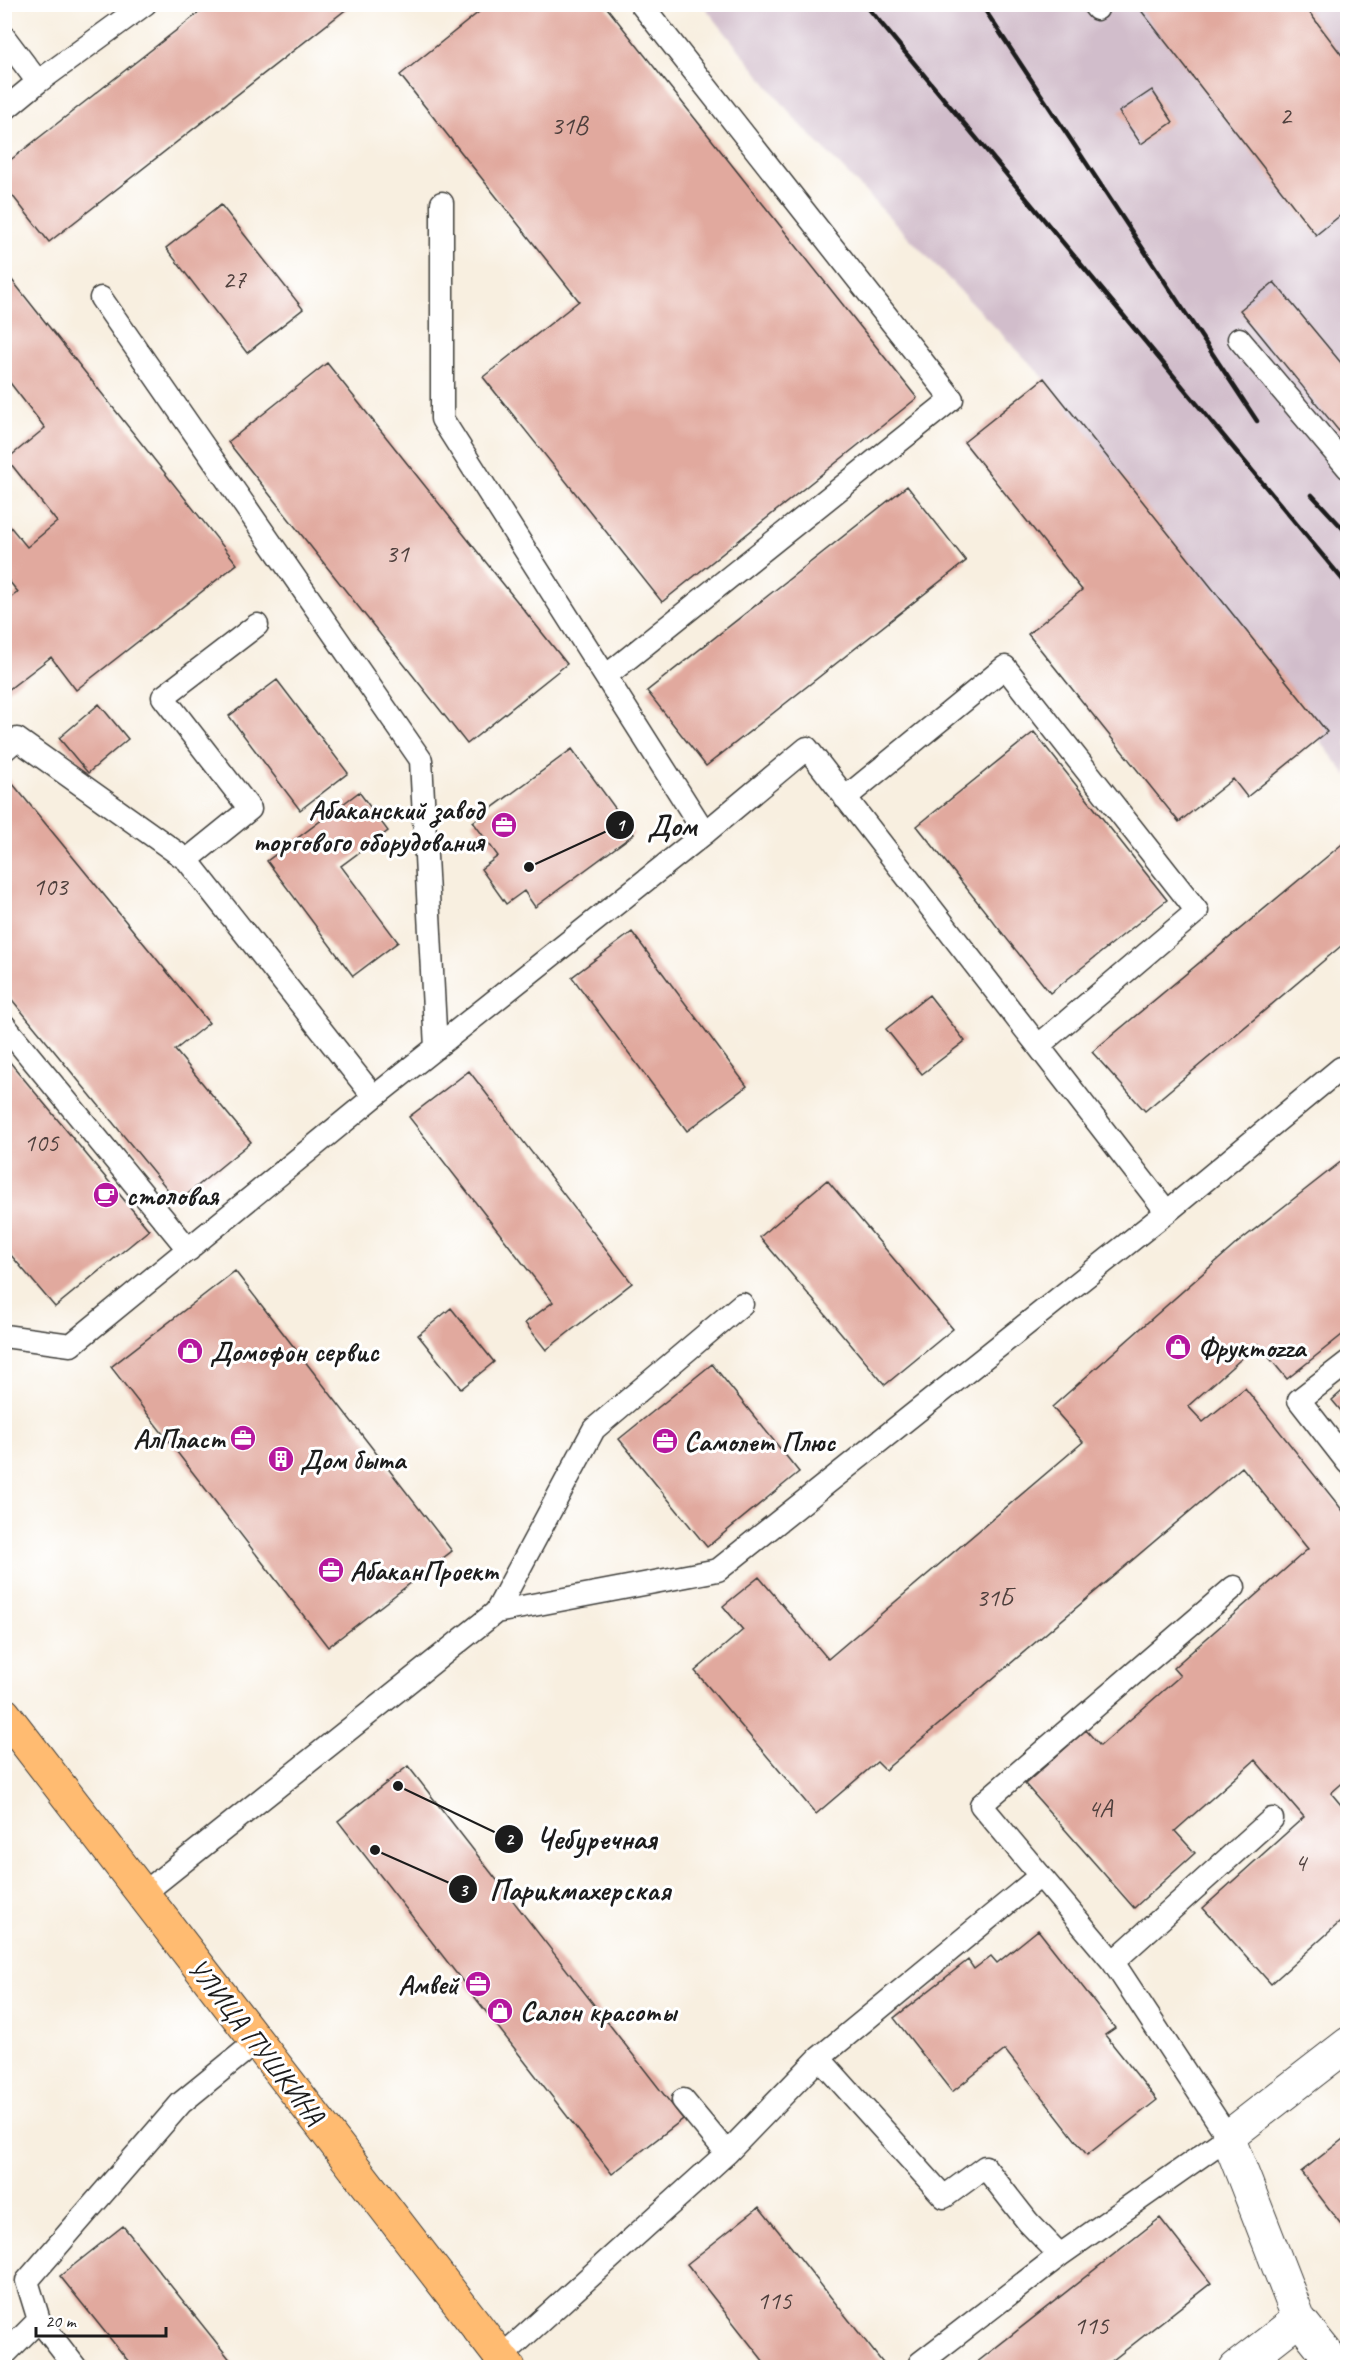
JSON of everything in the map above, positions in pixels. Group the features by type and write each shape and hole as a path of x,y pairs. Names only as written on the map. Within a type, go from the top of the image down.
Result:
{"main road":[{"name":"УЛИЦА ПУШКИНА","path":"4,1714 505,2362"}],"street":[{"path":"1333,2364 1299,2319 1228,2137 1347,2044"},
{"path":"1236,2367 1299,2319"}],"lane":[{"path":"4,110 38,82 146,4"},
{"path":"606,676 952,399 641,4"},
{"path":"4,37 38,82"},
{"path":"442,203 442,419 705,833"},
{"path":"100,298 421,760 436,1048"},
{"path":"1239,339 1347,468"},
{"path":"187,860 250,809 163,697 257,625"},
{"path":"845,798 1005,667 1197,911 1038,1046"},
{"path":"4,750 17,739 187,860 374,1097"},
{"path":"4,1336 71,1345 807,748 1167,1212"},
{"path":"4,1025 189,1250"},
{"path":"496,1612 717,1570 1167,1212 1341,1068"},
{"path":"144,1893 496,1612 594,1429 742,1304"},
{"path":"1347,1362 1299,1400 1347,1462"},
{"path":"920,2363 1060,2255 1228,2137 1113,1962 981,1805 1234,1587"},
{"path":"1113,1962 1272,1819"},
{"path":"505,2362 727,2153 819,2058 1040,1876"},
{"path":"76,2367 39,2320 27,2281 181,2103 257,2041"},
{"path":"819,2058 944,2197 985,2167 1028,2222 1060,2255"},
{"path":"683,2100 727,2153"},
{"path":"4,2355 39,2320"}],"shaded area":[{"path":"703,5 1347,5 1347,776 1044,378 795,119"}],"building":[{"path":"210,4 353,4 49,242 4,185 4,165"},
{"path":"489,4 604,4 917,398 662,602 483,377 579,301 400,75"},
{"path":"1136,4 1303,4 1347,62 1347,210 1316,235"},
{"path":"1152,90 1173,122 1141,144 1119,112"},
{"path":"221,205 303,309 247,353 166,248"},
{"path":"4,270 237,564 76,690 51,657 4,693 4,603 18,592 4,575 4,519 27,547 57,522 7,459 45,428 4,375"},
{"path":"1274,282 1347,370 1347,441 1240,310"},
{"path":"327,363 567,664 467,744 228,442"},
{"path":"1044,378 1327,732 1247,797 1233,779 1179,822 1028,634 1082,590 964,442"},
{"path":"907,486 966,561 706,766 647,691"},
{"path":"277,680 348,773 300,810 229,716"},
{"path":"99,704 128,739 88,773 59,738"},
{"path":"1034,732 1167,900 1050,993 917,826"},
{"path":"572,749 634,834 535,907 524,891 506,904 481,869 498,856 473,822"},
{"path":"8,778 209,1023 175,1050 251,1142 178,1202 4,990 4,781"},
{"path":"359,792 388,831 341,866 398,942 353,976 267,861"},
{"path":"1347,840 1347,941 1145,1111 1092,1052"},
{"path":"632,932 747,1086 687,1131 572,977"},
{"path":"929,995 965,1041 922,1074 886,1029"},
{"path":"4,1055 149,1230 55,1307 4,1247"},
{"path":"469,1071 632,1283 546,1350 525,1323 553,1302 409,1117"},
{"path":"1347,1157 1347,1331 1287,1379 1258,1344 1188,1406 1203,1422 1245,1388 1347,1516 1347,1779 1331,1793 1347,1812 1347,1916 1271,1984 1203,1908 1304,1817 1255,1760 1175,1831 1195,1853 1134,1908 1025,1784 1086,1730 1100,1746 1180,1676 1173,1668 1308,1549 1242,1467 885,1770 877,1762 816,1814 695,1671 743,1630 723,1606 759,1577 828,1659 1083,1442 1052,1407 1236,1244"},
{"path":"827,1180 953,1329 885,1385 760,1237"},
{"name":"Дом быта","path":"235,1271 452,1551 328,1647 111,1367"},
{"path":"451,1308 494,1362 461,1389 418,1335"},
{"path":"712,1364 799,1472 707,1547 619,1439"},
{"path":"1347,1387 1347,1418 1332,1400"},
{"path":"408,1766 683,2119 612,2174 338,1821"},
{"path":"1038,1930 1115,2028 1105,2035 1157,2100 1087,2155 1005,2050 952,2092 894,2018 968,1960 974,1969 991,1956 997,1963"},
{"path":"1347,2136 1347,2232 1301,2172"},
{"path":"759,2207 886,2367 768,2367 687,2264"},
{"path":"1160,2218 1211,2283 1104,2367 971,2367"},
{"path":"123,2226 236,2367 133,2367 60,2276"}],"railway":[{"path":"865,4 1348,586"},
{"path":"981,4 1257,421"},
{"path":"1312,495 1348,534"}],"place":[{"name":"Абаканский завод торгового оборудования","path":"504,825"},
{"name":"Дом","path":"529,867"},
{"name":"столовая","path":"106,1195"},
{"name":"Фруктоzzа","path":"1178,1347"},
{"name":"Домофон сервис","path":"190,1351"},
{"name":"АлПласт","path":"243,1438"},
{"name":"Самолет Плюс","path":"665,1441"},
{"name":"Дом быта","path":"281,1459"},
{"name":"АбаканПроект","path":"331,1570"},
{"name":"Чебуречная","path":"398,1786"},
{"name":"Парикмахерская","path":"375,1850"},
{"name":"Амвей","path":"478,1984"},
{"name":"Салон красоты","path":"500,2011"}]}
